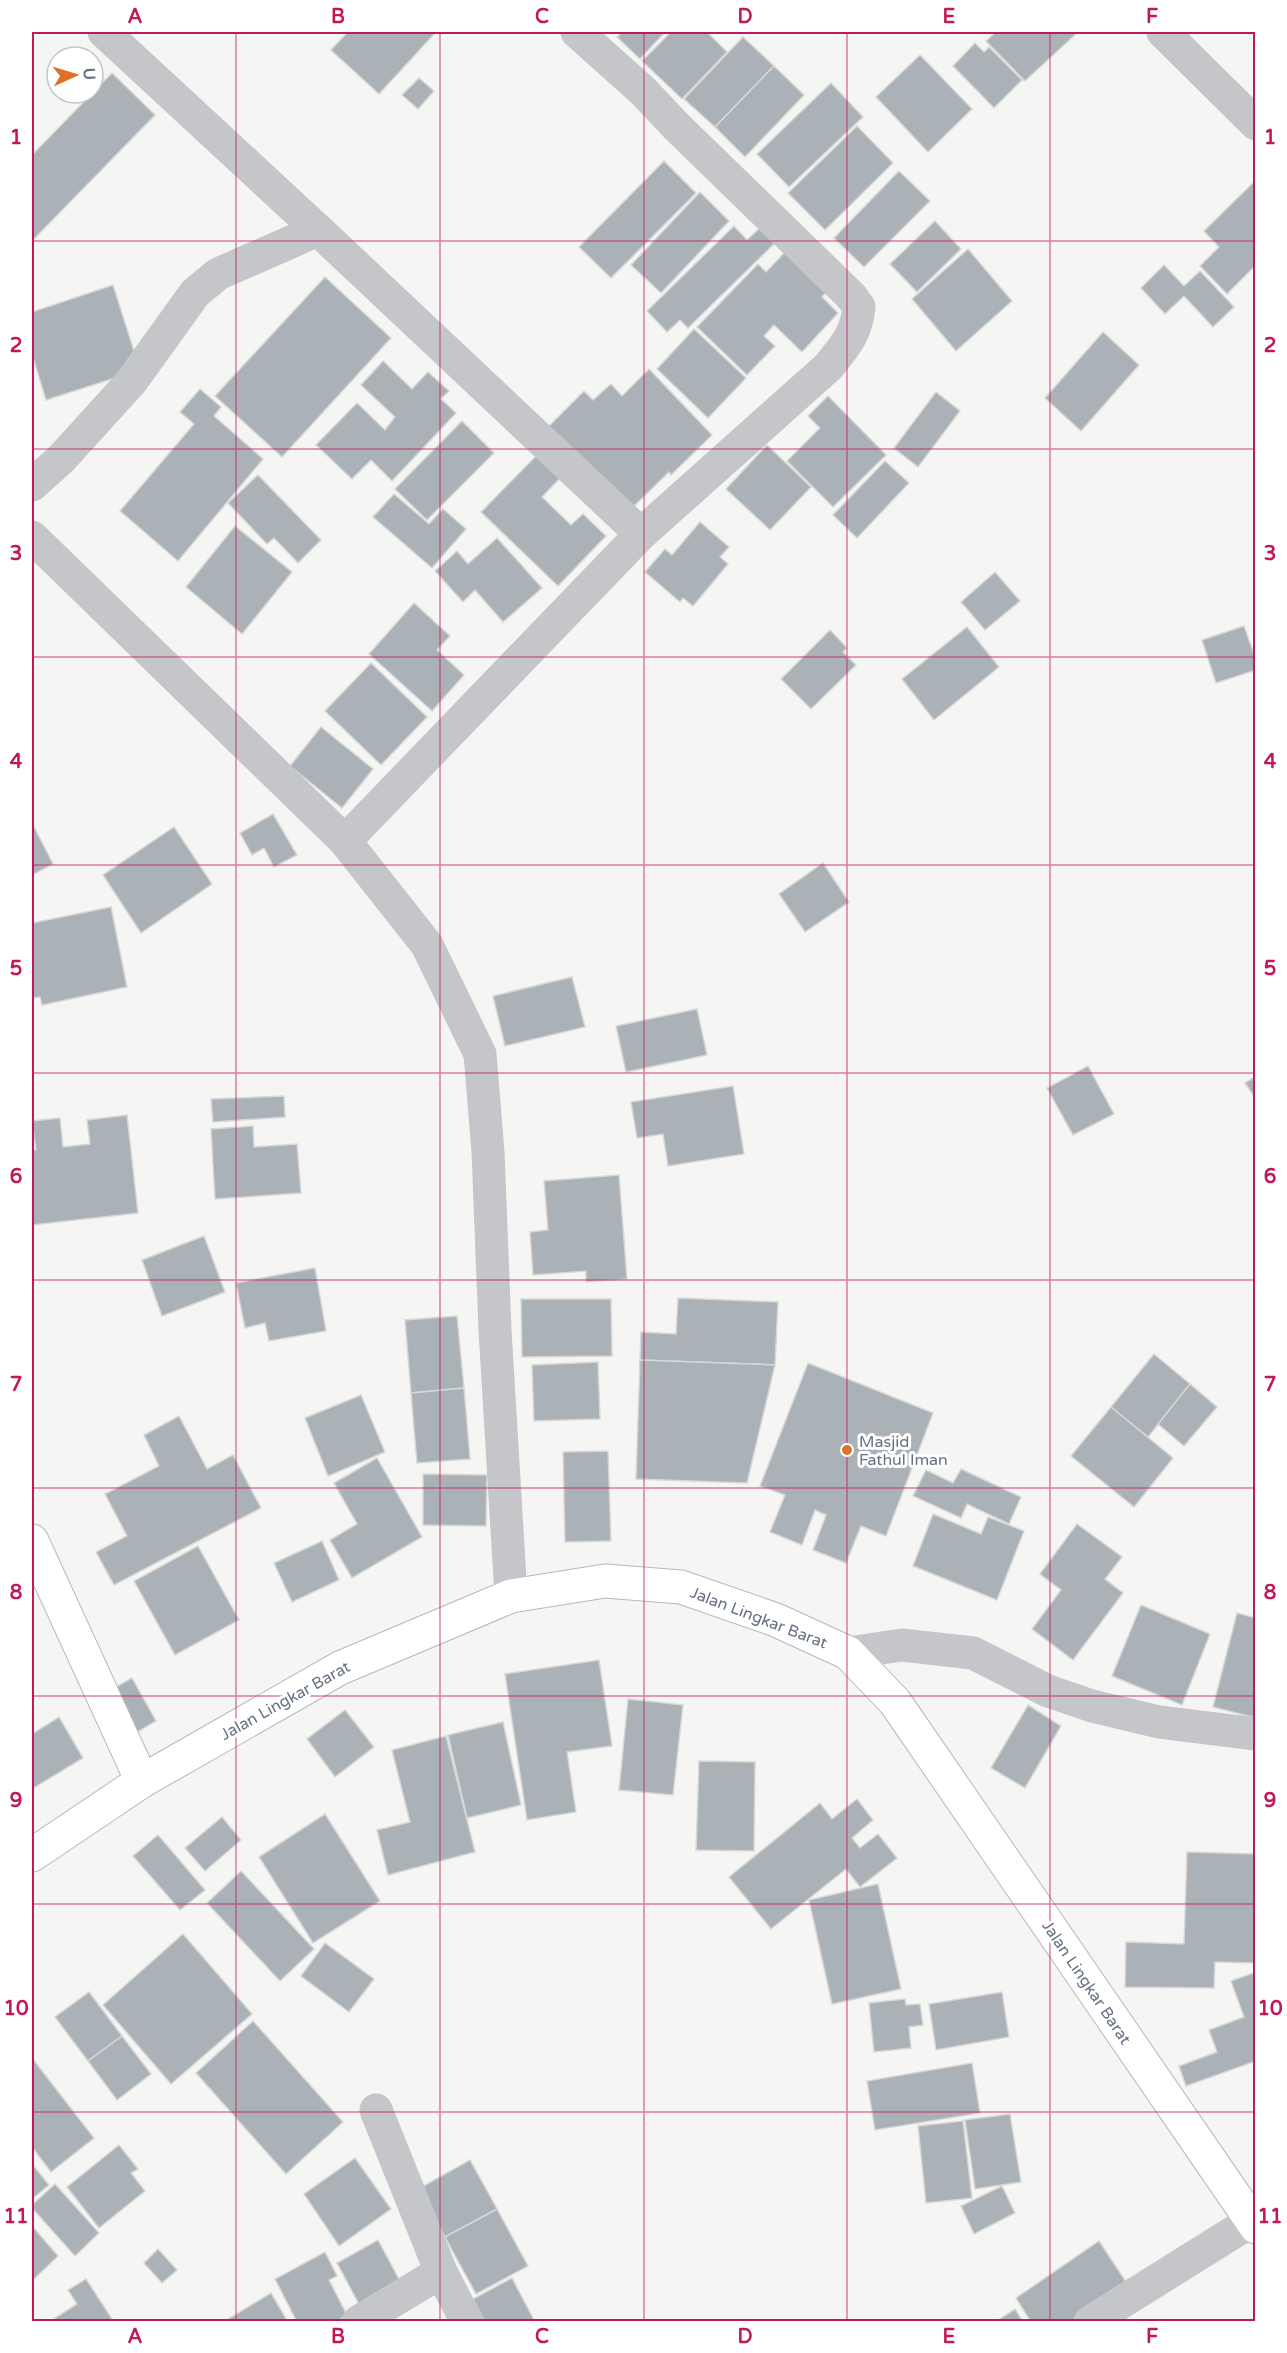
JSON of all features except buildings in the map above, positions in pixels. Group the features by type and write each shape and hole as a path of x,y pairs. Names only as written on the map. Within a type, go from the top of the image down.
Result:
{"main road":[{"path":"32,1541 142,1781"},
{"name":"Jalan Lingkar Barat","path":"32,1855 142,1781 340,1668 511,1596 605,1581 681,1587 777,1620 848,1653 895,1702 1253,2224"}],"street":[{"path":"104,32 640,534"},
{"path":"345,841 640,534 828,367 847,345 857,326 859,307 837,282 580,32"},
{"path":"1163,32 1256,124"},
{"path":"32,485 61,459 131,382 195,292 218,274 318,230"},
{"path":"32,537 345,841 427,945 480,1054 488,1152 495,1330 511,1596"},
{"path":"848,1653 902,1645 973,1653 1048,1691 1092,1706 1159,1722 1256,1734"},
{"path":"376,2110 441,2272 467,2322"},
{"path":"1090,2322 1253,2224"},
{"path":"358,2322 441,2272"}],"place":[{"name":"Masjid Fathul Iman","path":"847,1450"}]}
